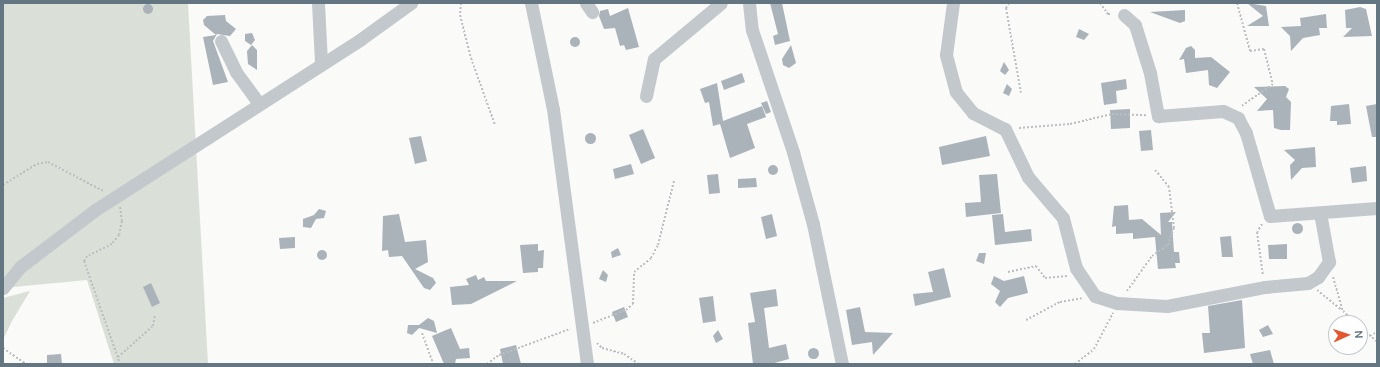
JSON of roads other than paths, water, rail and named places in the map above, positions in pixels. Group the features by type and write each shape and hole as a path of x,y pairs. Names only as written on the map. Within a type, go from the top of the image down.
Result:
{"street":[{"path":"318,3 321,63"},
{"path":"3,288 20,268 52,242 118,196 411,3"},
{"path":"531,3 553,109 587,364"},
{"path":"646,96 654,59 721,3"},
{"path":"749,3 752,30 793,152 814,224 842,364"},
{"path":"953,3 946,55 956,92 973,113 1006,129 1028,177 1063,218 1076,268 1095,296 1117,303 1145,306 1181,305 1264,287 1308,283 1318,277 1329,262 1320,213"},
{"path":"1124,15 1135,25 1150,73 1158,116 1233,113 1246,133 1270,216 1377,208"},
{"path":"221,41 236,72 259,104"}]}
